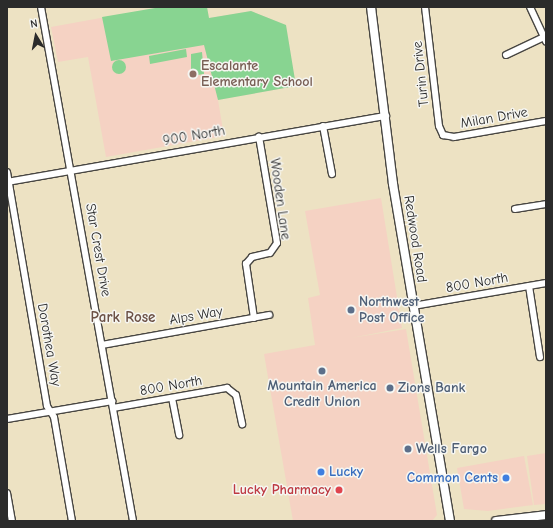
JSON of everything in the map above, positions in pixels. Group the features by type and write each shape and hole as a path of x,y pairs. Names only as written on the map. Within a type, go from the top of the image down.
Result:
{"main road":[{"name":"Redwood Road","path":"371,7 413,306 450,521"},
{"path":"496,521 546,515"}],"street":[{"name":"Star Crest Drive","path":"41,7 72,170 133,521"},
{"name":"Turin Drive","path":"426,7 439,126 445,136"},
{"path":"506,55 545,39 530,7"},
{"name":"900 North","path":"8,181 386,116"},
{"name":"Milan Drive","path":"445,136 546,121"},
{"path":"323,126 332,174"},
{"name":"Wooden Lane","path":"254,318 246,264 252,258 270,253 277,243 259,137"},
{"name":"Dorothea Way","path":"7,172 50,412 72,521"},
{"path":"515,209 546,204"},
{"name":"800 North","path":"413,306 546,283"},
{"path":"529,286 540,357"},
{"name":"Alps Way","path":"102,345 269,315"},
{"name":"800 North","path":"113,408 232,390 242,424"},
{"path":"172,398 179,435"},
{"path":"7,419 112,401"},
{"path":"7,493 10,521"}],"shaded area":[{"name":"Escalante Elementary School","path":"161,7 207,7 209,18 251,11 286,25 296,86 218,100 224,136 106,157 88,57 58,62 51,27"},
{"path":"381,198 402,328 351,338 406,329 437,515 432,521 293,521 264,354 315,345 308,298 320,295 305,211"},
{"path":"546,453 546,504 534,505 527,456"},
{"path":"524,456 533,505 488,511 464,509 457,468"}],"green space":[{"path":"161,7 207,7 209,18 251,11 286,25 296,86 218,100 204,45 111,61 102,17"},
{"path":"186,49 187,57 150,64 149,56"},
{"path":"202,52 204,74 191,76 191,54"},
{"path":"119,60 124,62 126,67 124,72 119,74 114,72 112,67 114,62"}],"place":[{"name":"Escalante Elementary School","path":"193,74"},
{"name":"Northwest Post Office","path":"351,310"},
{"name":"Mountain America Credit Union","path":"322,371"},
{"name":"Zions Bank","path":"390,388"},
{"name":"Wells Fargo","path":"408,449"},
{"name":"Lucky","path":"321,472"},
{"name":"Common Cents","path":"506,478"},
{"name":"Lucky Pharmacy","path":"339,490"}],"district":[{"name":"Park Rose","path":"123,318"}]}
